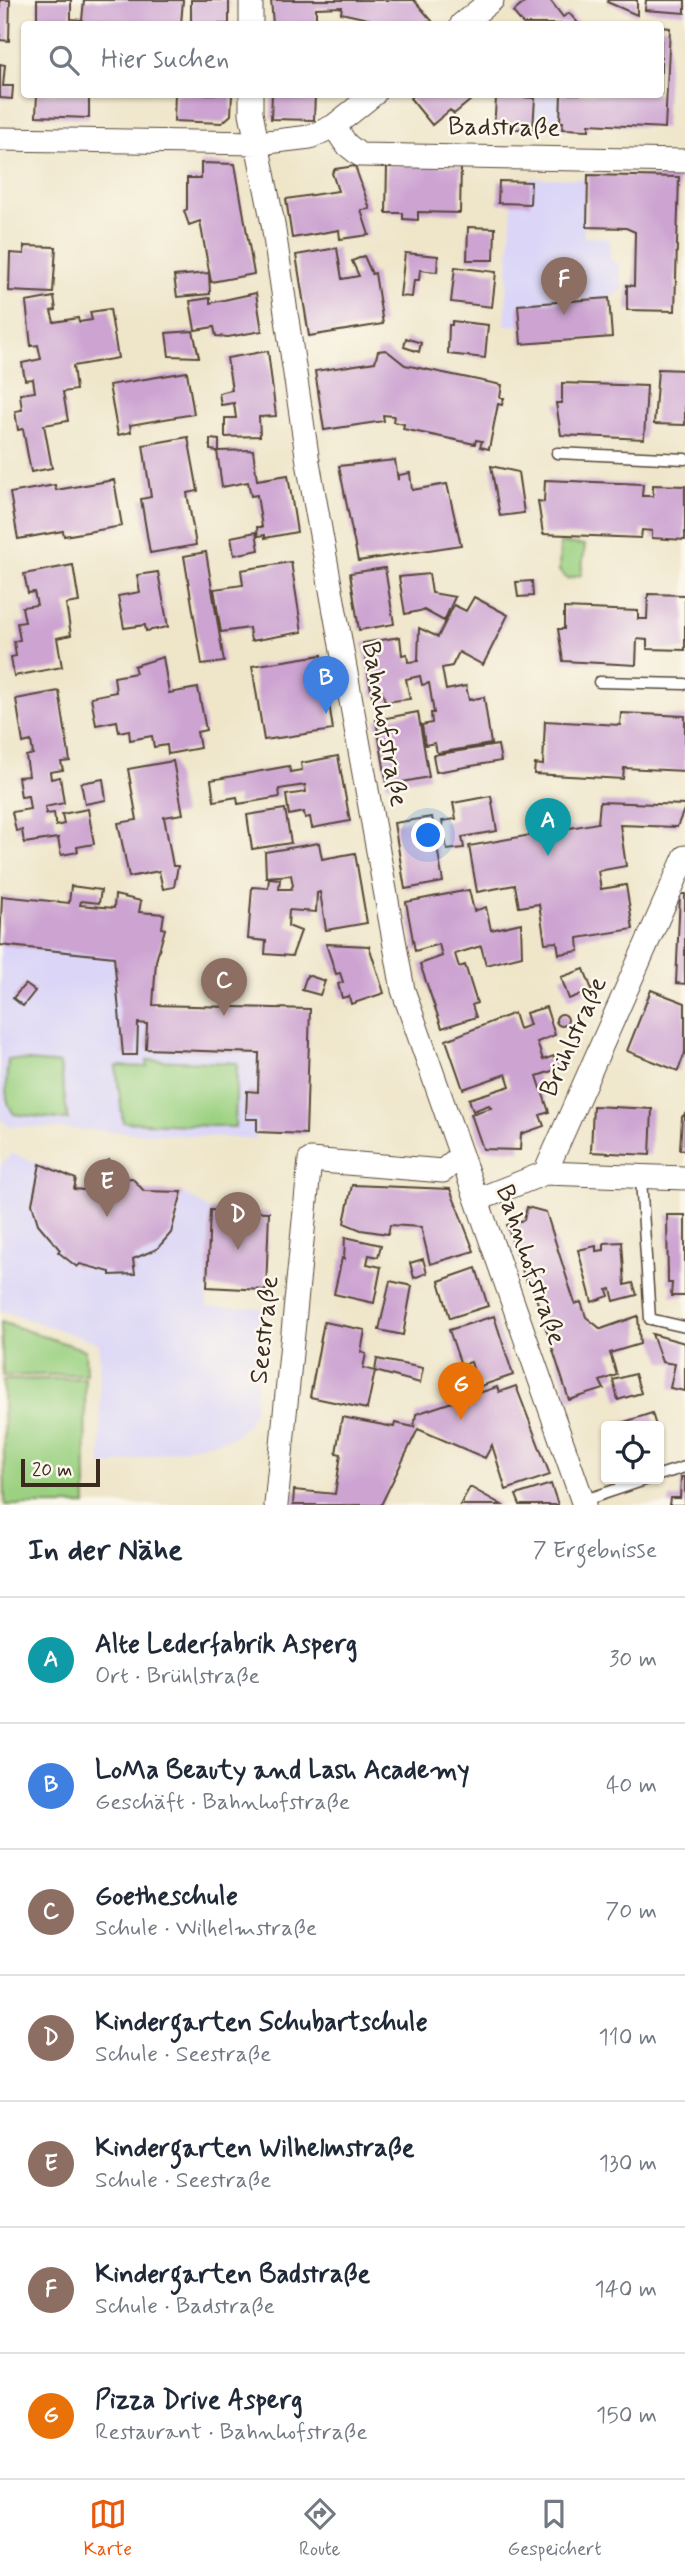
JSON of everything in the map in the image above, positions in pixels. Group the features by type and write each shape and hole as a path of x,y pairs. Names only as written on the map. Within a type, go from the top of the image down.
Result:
{"street":[{"path":"251,0 251,21"},
{"path":"466,21 492,0"},
{"name":"Bahnhofstraße","path":"251,98 251,113 259,144 313,489 404,990 583,1503"},
{"path":"0,139 259,144 310,137 334,126 369,98"},
{"name":"Badstraße","path":"334,126 346,144 360,155 685,161"},
{"name":"Brühlstraße","path":"545,1172 685,857"},
{"name":"Seestraße","path":"275,1505 310,1160 443,1171 461,1155"},
{"path":"477,1200 545,1172 641,1179 685,1178"}],"lane":[{"path":"557,453 685,459"},
{"path":"599,682 685,684"},
{"path":"641,1179 650,1319 685,1327"},
{"path":"664,1473 685,1467"},
{"path":"583,1503 634,1484"}],"shaded area":[{"path":"535,98 561,98 562,129 533,129"},
{"path":"530,178 585,179 584,237 610,238 610,259 619,265 623,290 609,298 518,305 520,325 505,326 512,203 531,182"},
{"path":"0,945 114,957 124,1055 137,1055 138,1023 147,1024 146,1049 259,1053 258,1092 247,1092 246,1118 257,1119 256,1139 8,1126 0,1118"},
{"path":"12,1153 40,1164 35,1204 60,1250 58,1253 80,1264 110,1272 110,1275 135,1273 133,1259 154,1251 165,1242 175,1224 182,1192 210,1210 207,1307 264,1308 254,1409 248,1423 239,1433 227,1439 101,1467 99,1343 0,1310 0,1166"}],"green space":[{"path":"560,543 585,545 581,575 567,579 559,571"},
{"path":"8,1059 60,1064 68,1120 14,1114 7,1095"},
{"path":"147,1060 237,1063 235,1127 123,1122 116,1066 147,1067"},
{"path":"1,1322 85,1350 86,1374 3,1376"},
{"path":"85,1378 86,1505 5,1505 3,1380"}],"building":[{"path":"0,0 10,0 9,41 0,40"},
{"path":"37,0 71,0 71,19 82,20 84,0 183,0 181,21 37,21"},
{"path":"191,0 229,0 229,21 191,21"},
{"path":"271,0 414,0 432,21 365,21 368,19 341,13 342,7 316,8 316,21 273,21"},
{"path":"528,0 550,0 563,17 569,13 576,21 520,21 513,12"},
{"path":"637,0 637,15 607,2"},
{"path":"646,0 685,0 685,13 645,10"},
{"path":"664,27 670,28 665,128 589,124 589,130 562,129 563,122 560,122 561,98 664,98"},
{"path":"0,64 5,65 3,86 13,86 12,99 0,98"},
{"path":"37,98 89,98 89,118 36,116"},
{"path":"175,98 232,98 231,115 222,123 174,121"},
{"path":"272,98 315,98 314,120 271,119"},
{"path":"410,98 472,99 454,114 450,110 432,125"},
{"path":"535,98 533,129 494,129 496,99"},
{"path":"201,163 235,164 254,274 211,282 200,221 189,225 184,211 187,209 187,178 201,178"},
{"path":"387,165 461,166 460,213 418,212 418,220 403,219 403,213 386,213"},
{"path":"355,166 370,209 361,210 369,235 340,239 339,230 292,238 286,199 338,191 332,173 335,169"},
{"path":"588,175 679,177 675,311 627,310 627,285 634,286 635,232 626,228 587,227"},
{"path":"499,181 531,182 530,204 498,203"},
{"path":"468,227 495,228 494,260 467,260"},
{"path":"24,246 56,247 53,293 9,291 10,253 24,254"},
{"path":"337,248 342,279 359,276 352,261 364,256 372,274 375,273 383,324 309,336 296,255"},
{"path":"405,253 438,256 437,272 420,270 419,280 414,280 412,297 400,296"},
{"path":"455,267 496,272 492,307 451,302"},
{"path":"209,273 210,294 177,297 174,276"},
{"path":"256,293 262,331 228,337 216,336 214,327 195,330 190,301 210,298 210,303"},
{"path":"54,297 56,310 51,311 54,322 78,318 79,322 92,320 90,312 110,309 118,358 73,366 76,390 63,392 68,421 44,425 52,468 31,472 23,429 18,430 15,411 22,410 20,394 35,392 33,379 25,380 22,363 41,359 38,345 31,346 26,302"},
{"path":"609,298 612,337 521,344 518,305"},
{"path":"452,321 488,325 485,358 448,354 449,325 452,325"},
{"path":"193,331 199,357 169,356 166,333"},
{"path":"406,338 421,343 419,352 404,347"},
{"path":"386,350 405,365 502,385 500,398 504,398 502,405 498,404 489,449 480,447 482,441 476,440 475,444 403,429 404,424 393,422 394,416 383,415 384,421 324,430 315,371 375,362 378,351"},
{"path":"268,351 276,416 259,417 260,436 225,437 225,418 236,418 234,403 221,405 219,393 232,390 227,358"},
{"path":"658,369 685,370 685,425 654,424"},
{"path":"187,372 194,414 130,425 131,432 118,435 109,385"},
{"path":"562,383 647,386 644,439 561,435 556,403 562,403"},
{"path":"188,437 198,491 187,493 196,545 150,553 141,499 151,497 143,445"},
{"path":"210,439 219,440 219,451 253,450 257,480 288,475 297,532 265,538 265,535 258,536 257,527 262,527 257,495 251,496 248,482 222,487 217,451 210,450"},
{"path":"395,460 398,480 399,475 410,473 412,490 447,484 461,545 358,561 339,466"},
{"path":"491,466 518,472 524,513 500,516"},
{"path":"114,480 122,526 64,536 63,531 18,539 10,493 55,485 56,490"},
{"path":"545,480 643,484 642,496 653,496 653,485 685,486 685,540 652,538 652,531 642,530 641,538 543,534 538,501 544,502"},
{"path":"256,532 259,550 234,555 231,537"},
{"path":"206,552 224,662 202,665 184,556"},
{"path":"291,562 302,632 251,641 249,628 221,632 214,589 243,585 241,570"},
{"path":"73,565 79,602 66,604 71,635 57,638 62,667 14,676 11,657 16,656 14,641 20,640 17,623 25,622 22,607 37,605 34,592 28,593 24,574"},
{"path":"385,568 394,624 359,630 350,573"},
{"path":"158,572 168,627 146,631 145,625 124,628 118,596 140,592 137,575"},
{"path":"429,574 432,593 455,597 444,621 424,610 405,614 399,577"},
{"path":"532,581 533,596 518,597 516,582"},
{"path":"648,594 685,595 685,650 647,649 647,640 637,639 636,665 563,661 558,629 564,629 564,608 638,611 638,619 647,619"},
{"path":"474,597 508,615 483,665 459,652 452,666 442,668 446,690 466,686 469,700 484,697 491,744 437,753 435,743 425,745 422,725 432,723 431,713 434,713 429,683 422,685 420,676 406,679 410,699 385,702 383,694 372,696 363,643 400,637 402,655 407,654 408,662 418,661 419,628 438,637 454,605 466,611"},
{"path":"322,655 333,730 264,740 252,666"},
{"path":"163,657 169,693 198,688 206,730 197,732 200,748 168,754 167,745 154,747 152,736 130,740 129,730 119,732 117,721 96,725 91,697 116,692 114,677 136,673 134,666"},
{"path":"59,691 70,761 61,762 63,770 50,772 51,779 60,777 64,803 45,807 46,814 54,813 56,826 64,824 62,814 88,809 94,844 77,847 78,852 61,855 58,838 24,843 22,830 16,831 12,812 30,809 28,796 21,797 18,777 29,776 26,756 33,754 31,741 23,743 16,699"},
{"path":"418,712 429,777 387,785 376,720"},
{"path":"621,713 685,716 685,771 624,768 623,779 534,774 535,764 543,765 545,721 620,725"},
{"path":"498,745 501,761 436,772 433,755"},
{"path":"338,756 350,821 312,828 310,817 305,818 304,812 289,815 286,795 306,792 305,785 279,789 280,797 238,804 237,797 214,801 211,780 289,766 290,772 302,770 301,763"},
{"path":"173,761 183,814 164,817 173,866 178,866 174,887 163,889 159,871 129,877 118,823 137,820 128,769"},
{"path":"103,779 106,800 85,804 81,783"},
{"path":"491,796 497,831 462,837 464,848 447,850 442,821 456,819 453,803"},
{"path":"600,802 685,807 677,827 620,825 626,866 598,871 601,889 626,885 633,929 578,938 579,951 559,954 557,942 545,943 539,904 519,907 515,885 477,892 469,846 598,823"},
{"path":"285,809 291,843 252,849 247,815"},
{"path":"432,817 443,882 405,889 394,823"},
{"path":"319,843 322,859 355,853 367,923 326,930 320,892 317,893 316,912 289,910 288,926 301,931 292,956 265,954 266,941 248,939 252,887 268,888 269,878 280,879 279,889 291,889 293,885 291,875 266,877 265,852"},
{"path":"71,886 101,890 99,903 81,901 80,905 114,908 115,895 141,901 139,912 164,914 162,928 165,929 156,961 153,1005 310,1009 306,1134 257,1132 257,1119 246,1119 247,1091 258,1092 259,1053 146,1049 147,1024 138,1023 137,1055 123,1055 114,957 0,945 2,896 69,903"},
{"path":"469,890 474,911 486,907 491,930 521,923 522,956 486,965 481,946 455,954 459,967 465,965 477,1003 472,1005 476,1017 442,1028 420,964 442,956 439,944 415,951 406,902"},
{"path":"680,894 685,894 685,984 676,983"},
{"path":"326,944 369,946 384,993 351,1004 349,996 342,998 338,984 343,982 340,973 336,974"},
{"path":"584,969 592,990 569,999 561,977"},
{"path":"307,975 325,981 320,995 302,990"},
{"path":"25,984 35,991 23,1006 13,998"},
{"path":"651,990 685,1003 685,1052 678,1071 627,1051"},
{"path":"546,1007 555,1035 537,1042 543,1060 562,1053 567,1066 537,1076 549,1112 540,1115 544,1126 521,1134 520,1150 483,1149 471,1114 491,1108 489,1105 473,1111 469,1099 510,1086 506,1074 463,1089 446,1040 514,1013 519,1029 530,1025 526,1013"},
{"path":"557,1015 567,1015 567,1025 557,1025"},
{"path":"593,1106 652,1109 650,1155 591,1152"},
{"path":"685,1114 685,1150 680,1150 682,1117"},
{"path":"109,1160 114,1180 132,1178 144,1191 182,1192 171,1233 157,1249 133,1259 135,1274 110,1275 110,1272 80,1264 77,1267 58,1252 60,1250 38,1224 32,1204 40,1164 76,1179 74,1189 84,1190 91,1172"},
{"path":"352,1185 450,1189 474,1251 430,1264 421,1227 390,1225 388,1234 361,1230 344,1223"},
{"path":"527,1207 546,1212 575,1304 581,1302 586,1317 601,1329 638,1316 640,1344 610,1353 617,1375 600,1381 604,1389 569,1400 530,1279 526,1281 507,1225 524,1220"},
{"path":"210,1210 269,1212 266,1290 207,1287"},
{"path":"667,1215 685,1215 685,1296 671,1296 672,1283 668,1283"},
{"path":"345,1237 381,1245 378,1257 369,1255 367,1264 381,1267 374,1303 334,1294 342,1258 344,1259"},
{"path":"622,1242 625,1285 633,1283 637,1295 614,1301 611,1289 607,1290 609,1296 592,1302 578,1250 596,1246 596,1251 604,1250 604,1243"},
{"path":"423,1259 427,1273 414,1278 410,1263"},
{"path":"476,1268 488,1306 450,1318 439,1281"},
{"path":"390,1281 412,1286 403,1335 379,1330"},
{"path":"494,1316 513,1375 469,1390 463,1373 473,1369 471,1362 461,1365 449,1330"},
{"path":"324,1322 365,1330 361,1352 366,1354 363,1368 375,1371 367,1409 310,1397"},
{"path":"652,1334 685,1343 685,1391 670,1388 675,1364 662,1362"},
{"path":"377,1359 423,1368 420,1383 375,1371"},
{"path":"635,1374 641,1393 618,1400 613,1380"},
{"path":"516,1386 550,1475 506,1490 492,1445 485,1458 418,1429 381,1505 293,1505 294,1490 335,1494 341,1454 336,1453 342,1417 394,1427 395,1423 414,1427 416,1414 497,1387 499,1392"},
{"path":"652,1413 654,1421 627,1421"},
{"path":"681,1477 685,1477 685,1505 669,1505 670,1498 680,1498"},
{"path":"551,1484 558,1505 520,1505 516,1495"},
{"path":"470,1487 502,1505 460,1505"}],"place":[{"name":"Kindergarten Badstraße","path":"564,315"},
{"name":"LoMa Beauty and Lash Academy","path":"326,714"},
{"name":"Alte Lederfabrik Asperg","path":"548,856"},
{"name":"Goetheschule","path":"224,1016"},
{"name":"Kindergarten Wilhelmstraße","path":"107,1217"},
{"name":"Kindergarten Schubartschule","path":"238,1250"},
{"name":"Pizza Drive Asperg","path":"461,1420"}]}
